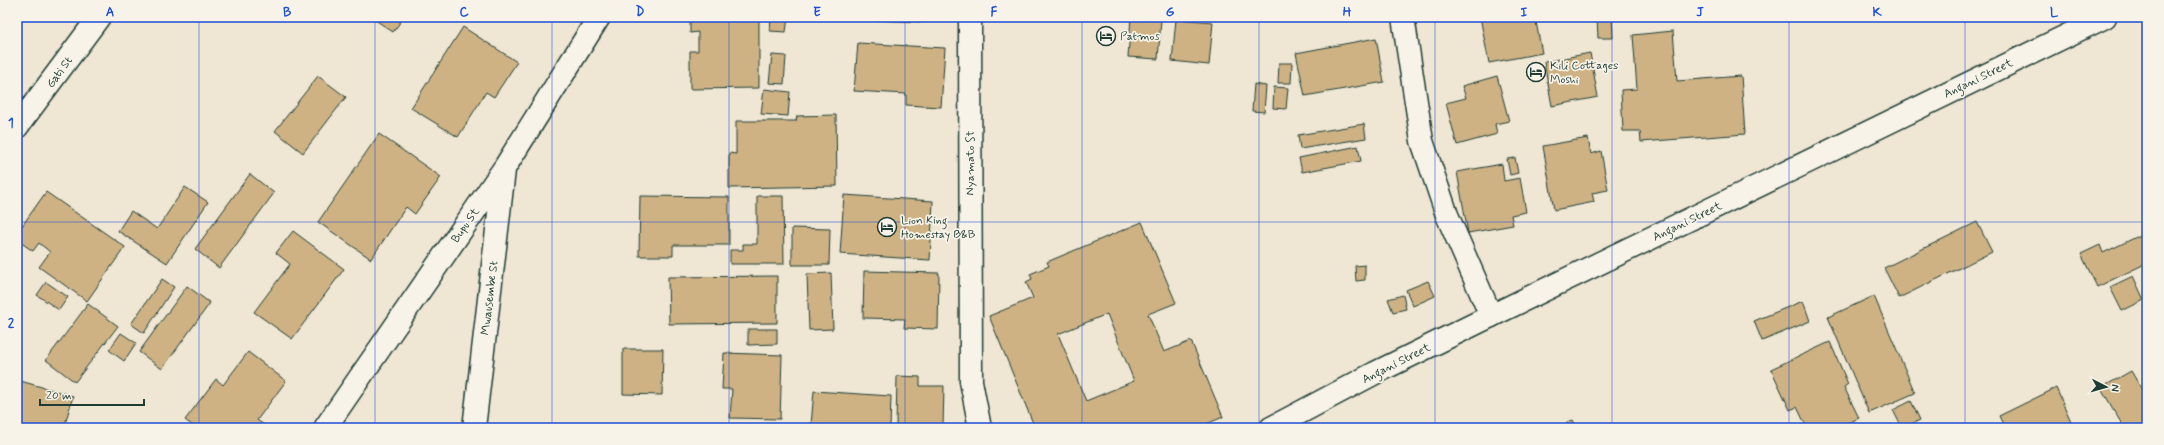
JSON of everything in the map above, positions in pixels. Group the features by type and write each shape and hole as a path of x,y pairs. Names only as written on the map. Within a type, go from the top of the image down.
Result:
{"street":[{"name":"Gati St","path":"17,127 99,17"},
{"name":"Bupu St","path":"325,428 505,167 599,17"},
{"name":"Nyamato St","path":"970,17 971,381 980,428"},
{"path":"1403,17 1422,140 1447,216 1491,316"},
{"name":"Angani Street","path":"1271,428 1375,373 2104,17"},
{"name":"Mwausembe St","path":"474,428 505,167"}],"building":[{"path":"371,17 404,17 393,32"},
{"path":"690,17 759,17 759,88 690,89 690,51 698,51 698,32 690,33"},
{"path":"771,17 788,17 786,32 770,31"},
{"path":"870,17 926,17 926,22 870,20"},
{"path":"1131,17 1161,20 1158,59 1128,57"},
{"path":"1480,17 1535,17 1542,53 1489,63"},
{"path":"1597,17 1612,17 1613,38 1598,38"},
{"path":"1681,17 1704,17 1681,21"},
{"path":"1176,19 1213,22 1209,65 1172,61"},
{"path":"463,27 517,62 494,97 486,92 458,137 411,108"},
{"path":"1673,31 1677,81 1741,76 1745,134 1641,142 1640,131 1623,131 1621,90 1637,89 1633,35"},
{"path":"1376,38 1384,82 1305,96 1296,53"},
{"path":"858,43 945,48 941,107 906,105 906,94 854,91"},
{"path":"1590,53 1598,97 1552,106 1544,62"},
{"path":"772,55 786,56 784,84 769,83"},
{"path":"1279,63 1292,63 1291,83 1278,83"},
{"path":"318,76 346,97 303,153 275,131"},
{"path":"1497,76 1509,121 1495,124 1497,134 1457,145 1446,103 1466,98 1462,86"},
{"path":"1254,84 1266,86 1264,112 1252,111"},
{"path":"1274,87 1288,88 1286,109 1273,108"},
{"path":"764,89 790,92 788,116 761,114"},
{"path":"836,115 837,186 729,188 729,153 736,154 736,121 796,121 797,116"},
{"path":"1364,124 1366,138 1300,149 1298,135"},
{"path":"379,134 441,177 415,214 406,207 371,259 318,222"},
{"path":"1588,138 1591,154 1601,151 1608,190 1592,193 1594,202 1554,210 1543,146"},
{"path":"1358,146 1361,161 1302,172 1299,158"},
{"path":"1515,158 1518,173 1510,175 1507,159"},
{"path":"1502,164 1504,181 1520,178 1526,212 1511,215 1513,225 1468,233 1457,172"},
{"path":"250,174 274,193 219,268 195,249"},
{"path":"185,187 208,202 167,263 118,231 131,211 157,229"},
{"path":"46,192 125,247 87,301 39,267 50,252 39,243 33,251 17,240 17,233"},
{"name":"Lion King Homestay B&B","path":"844,195 933,201 930,260 840,254"},
{"path":"640,196 729,197 729,245 673,245 673,256 639,256"},
{"path":"757,196 783,196 784,264 730,264 730,250 743,250 743,244 757,244"},
{"path":"1142,222 1176,303 1148,314 1164,352 1191,341 1223,417 1197,428 1035,428 989,316 1033,298 1026,282 1032,279 1030,274 1049,266 1047,262","holes":["1107,314 1134,381 1086,401 1058,334"]},
{"path":"1977,222 1992,252 1899,298 1884,268"},
{"path":"792,228 830,229 829,265 792,265"},
{"path":"293,231 344,269 292,339 254,312 290,264 276,253"},
{"path":"2147,232 2147,263 2097,287 2081,254 2100,245 2103,253"},
{"path":"1365,265 1365,280 1356,281 1355,266"},
{"path":"864,271 939,273 938,329 904,328 905,319 863,318"},
{"path":"831,273 833,329 809,330 807,274"},
{"path":"777,276 777,323 669,324 668,277"},
{"path":"2133,276 2144,300 2122,311 2110,287"},
{"path":"162,279 174,287 144,333 131,324"},
{"path":"1428,281 1435,296 1413,306 1406,290"},
{"path":"46,282 68,297 59,310 37,295"},
{"path":"187,286 210,303 162,369 139,352"},
{"path":"1403,295 1406,309 1393,312 1388,299"},
{"path":"1874,296 1915,393 1869,413 1828,317"},
{"path":"1803,301 1810,321 1762,341 1754,321"},
{"path":"88,304 118,326 75,382 46,360"},
{"path":"748,329 777,329 777,344 748,345"},
{"path":"121,333 136,343 124,361 109,350"},
{"path":"1830,342 1848,384 1844,387 1859,418 1838,428 1807,428 1797,407 1790,410 1771,369"},
{"path":"623,349 663,349 662,395 623,394"},
{"path":"248,352 286,381 257,420 264,425 261,428 196,428 185,420 216,379 223,385"},
{"path":"724,353 782,355 780,419 730,418 732,389 722,389"},
{"path":"2131,371 2147,398 2147,423 2138,428 2124,428 2101,388"},
{"path":"897,376 920,377 920,386 944,386 943,427 896,427"},
{"path":"17,380 73,396 64,428 17,428"},
{"path":"2056,388 2074,428 2005,428 1999,416"},
{"path":"814,391 891,396 890,428 811,425"},
{"path":"1911,401 1920,420 1902,428 1893,410"},
{"path":"1573,420 1577,428 1557,428"}],"place":[{"name":"Patmos","path":"1106,36"},
{"name":"Kili Cottages Moshi","path":"1536,72"},
{"name":"Lion King Homestay B&B","path":"887,227"}]}
